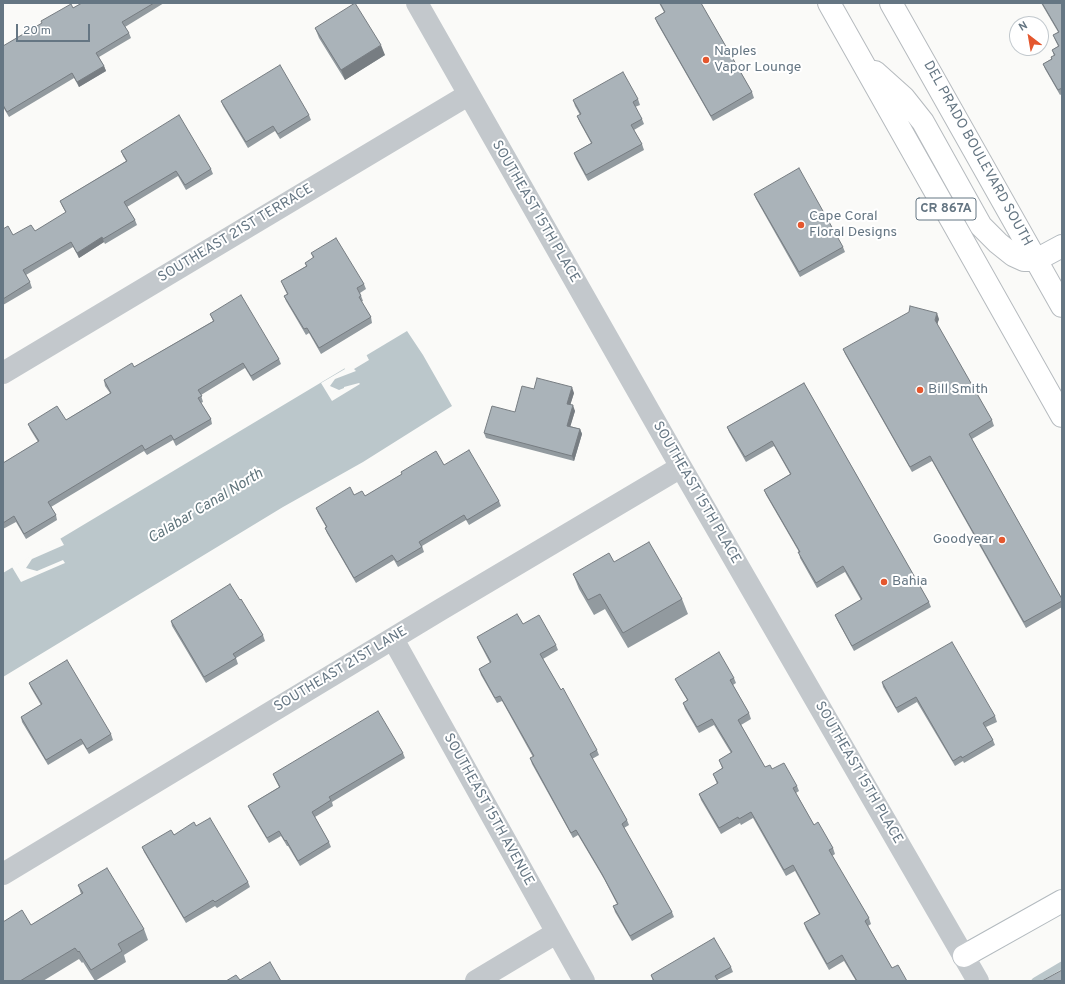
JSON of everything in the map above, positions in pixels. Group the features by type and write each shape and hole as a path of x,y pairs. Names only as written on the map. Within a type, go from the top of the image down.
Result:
{"main road":[{"name":"CR 867A","path":"830,3 1062,416"},
{"name":"DEL PRADO BOULEVARD SOUTH","path":"891,3 1062,306"},
{"path":"861,59 904,98 923,122 981,226 998,243 1013,255 1024,260 1036,260 1062,246"},
{"path":"964,956 1062,901"}],"street":[{"name":"SOUTHEAST 15TH PLACE","path":"417,3 681,467 978,981"},
{"name":"SOUTHEAST 21ST TERRACE","path":"3,373 468,95"},
{"name":"SOUTHEAST 21ST LANE","path":"3,874 681,467"},
{"name":"SOUTHEAST 15TH AVENUE","path":"393,639 584,981"},
{"path":"476,981 556,933"}],"water":[{"name":"Calabar Canal North","path":"407,331 423,355 452,406 363,462 283,507 3,677 3,573"}],"pier":[{"path":"366,354 369,360 354,369 356,371 335,379 330,386 339,390 344,387 360,384 332,401 321,383 345,369 344,367"},
{"path":"60,538 64,545 32,559 26,568 37,571 63,560 65,563 21,582 12,567"}],"building":[{"path":"82,3 154,3 122,22 129,33 96,53 104,66 77,82 72,73 7,112 3,105 3,46 42,23 41,21 71,4 73,8"},
{"path":"355,3 381,45 341,70 315,28"},
{"name":"Naples Vapor Lounge","path":"660,3 701,3 752,92 711,116 655,18 665,12"},
{"path":"1042,3 1062,3 1062,88 1058,90 1043,64 1052,59 1051,57 1055,55 1052,50 1059,46 1053,35 1059,32"},
{"path":"280,65 309,115 278,134 273,126 246,142 221,101"},
{"path":"623,72 638,99 633,102 642,119 631,125 642,144 586,175 574,153 592,143 577,116 581,114 573,100"},
{"path":"179,115 211,169 185,185 176,171 124,202 135,220 103,239 102,237 77,253 71,242 23,270 30,282 3,299 3,229 8,226 13,235 31,225 35,231 66,212 60,201 127,161 121,151"},
{"name":"Cape Coral Floral Designs","path":"799,168 843,247 799,272 754,194"},
{"path":"336,238 364,284 357,288 361,296 359,297 371,317 319,348 307,328 304,329 284,296 288,294 281,281 307,266 305,263 314,257 311,253"},
{"path":"241,295 279,359 251,376 243,363 198,390 202,396 198,398 211,419 174,440 171,435 145,450 142,445 48,502 56,515 24,534 14,516 3,523 3,463 39,441 28,424 57,406 66,420 111,393 104,380 132,363 134,367 214,321 210,314"},
{"path":"910,306 937,313 935,320 992,420 969,434 1062,599 1062,601 1024,622 930,456 910,467 843,349 909,312"},
{"path":"537,378 572,387 567,404 573,405 567,426 580,429 572,456 484,433 492,406 515,412 522,386 534,389"},
{"path":"804,383 929,602 852,646 835,615 862,599 843,566 816,583 764,490 791,474 772,441 745,457 727,427"},
{"path":"469,450 499,501 467,520 464,515 419,542 422,547 397,562 392,555 354,578 325,528 327,527 316,508 350,487 354,495 362,491 365,496 402,474 401,472 436,451 444,465"},
{"path":"649,542 682,599 623,633 600,594 588,600 573,574 609,553 614,562"},
{"path":"230,584 263,635 233,654 236,658 204,677 171,621"},
{"path":"517,614 523,624 539,615 556,645 540,654 561,690 563,688 597,750 590,754 627,820 622,824 672,912 630,936 613,906 618,904 602,874 576,830 571,833 530,758 534,756 500,696 495,698 479,669 491,662 477,637"},
{"path":"952,642 995,716 983,723 993,740 962,758 961,756 953,761 916,697 896,708 882,682"},
{"path":"719,652 734,678 730,680 749,713 738,720 765,767 770,765 772,769 784,763 797,786 793,788 814,825 818,822 833,848 829,850 869,918 865,921 892,968 898,965 907,981 857,981 842,955 827,964 804,923 820,914 793,865 784,870 751,812 739,819 738,817 719,828 699,794 718,783 713,774 723,768 719,760 732,752 712,719 697,727 683,703 688,700 675,679"},
{"path":"67,660 111,734 87,749 81,739 46,760 21,717 42,704 29,683"},
{"path":"378,711 403,753 329,797 331,800 312,812 329,842 298,861 279,831 267,838 248,806 280,787 273,774"},
{"path":"210,818 248,882 215,902 213,900 184,918 142,847 171,830 174,835 194,822 196,826"},
{"path":"107,868 144,929 118,944 122,951 91,970 79,951 78,952 75,948 20,981 3,981 3,922 22,910 31,925 83,893 78,885"},
{"path":"714,938 731,967 715,976 718,981 654,981 651,975"},
{"path":"270,962 281,981 226,981 236,975 240,980"},
{"path":"1062,970 1062,981 1042,981"}],"waterway":[{"path":"1035,981 1062,965"}],"place":[{"name":"Naples Vapor Lounge","path":"706,60"},
{"name":"Cape Coral Floral Designs","path":"801,225"},
{"name":"Bill Smith","path":"920,390"},
{"name":"Goodyear","path":"1002,540"},
{"name":"Bahia","path":"884,582"}]}
